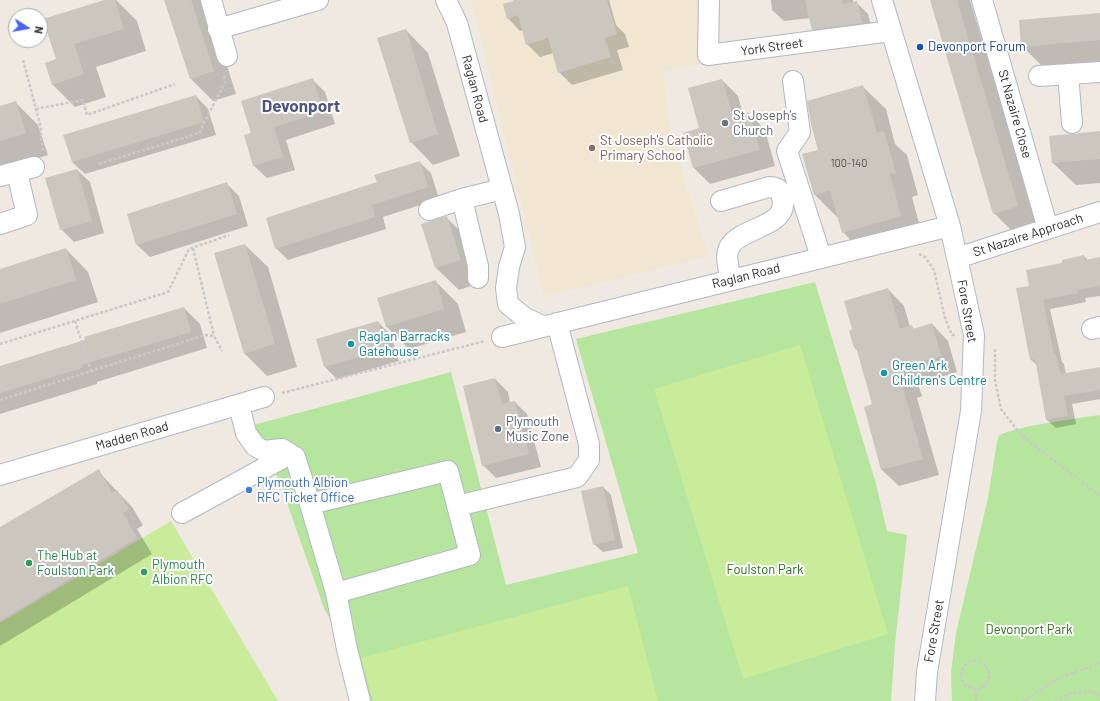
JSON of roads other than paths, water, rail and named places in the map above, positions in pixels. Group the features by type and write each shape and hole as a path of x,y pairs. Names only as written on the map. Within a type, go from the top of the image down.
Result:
{"street":[{"path":"211,0 218,29 227,56"},
{"path":"218,29 318,0"},
{"name":"Raglan Road","path":"446,0 457,23 502,189 515,247 506,288 508,304 525,318 550,325"},
{"name":"York Street","path":"709,0 708,55 891,31"},
{"name":"Fore Street","path":"882,0 950,226 974,335 971,411 927,672 925,701"},
{"name":"St Nazaire Close","path":"982,0 1048,229"},
{"path":"1039,76 1068,74 1100,75"},
{"path":"1068,74 1072,123"},
{"path":"793,81 800,132 787,151 821,257"},
{"path":"0,224 27,215 17,172"},
{"path":"721,201 769,187 774,187 779,190 783,203 782,211 773,220 738,238 730,245 727,259 731,280"},
{"path":"429,210 502,189"},
{"path":"462,200 478,266 478,278"},
{"name":"St Nazaire Approach","path":"957,258 1100,212"},
{"name":"Raglan Road","path":"502,337 950,226"},
{"path":"457,506 577,477 589,460 589,444 550,325"},
{"name":"Madden Road","path":"0,475 264,397"},
{"path":"239,405 246,433 255,446 264,450 282,449 295,456 336,593 347,649 360,701"},
{"path":"182,513 290,454"},
{"path":"310,504 448,471 470,555 336,593"}],"place":[{"name":"Devonport Forum","path":"920,47"},
{"name":"St Joseph's Church","path":"725,123"},
{"name":"St Joseph's Catholic Primary School","path":"592,148"},
{"name":"Raglan Barracks Gatehouse","path":"351,344"},
{"name":"Green Ark Children's Centre","path":"884,373"},
{"name":"Plymouth Music Zone","path":"498,429"},
{"name":"Plymouth Albion RFC Ticket Office","path":"249,490"},
{"name":"The Hub at Foulston Park","path":"29,563"},
{"name":"Plymouth Albion RFC","path":"144,572"}],"district":[{"name":"Devonport","path":"301,106"}],"park label":[{"name":"Foulston Park","path":"765,570"},
{"name":"Devonport Park","path":"1029,630"}]}
